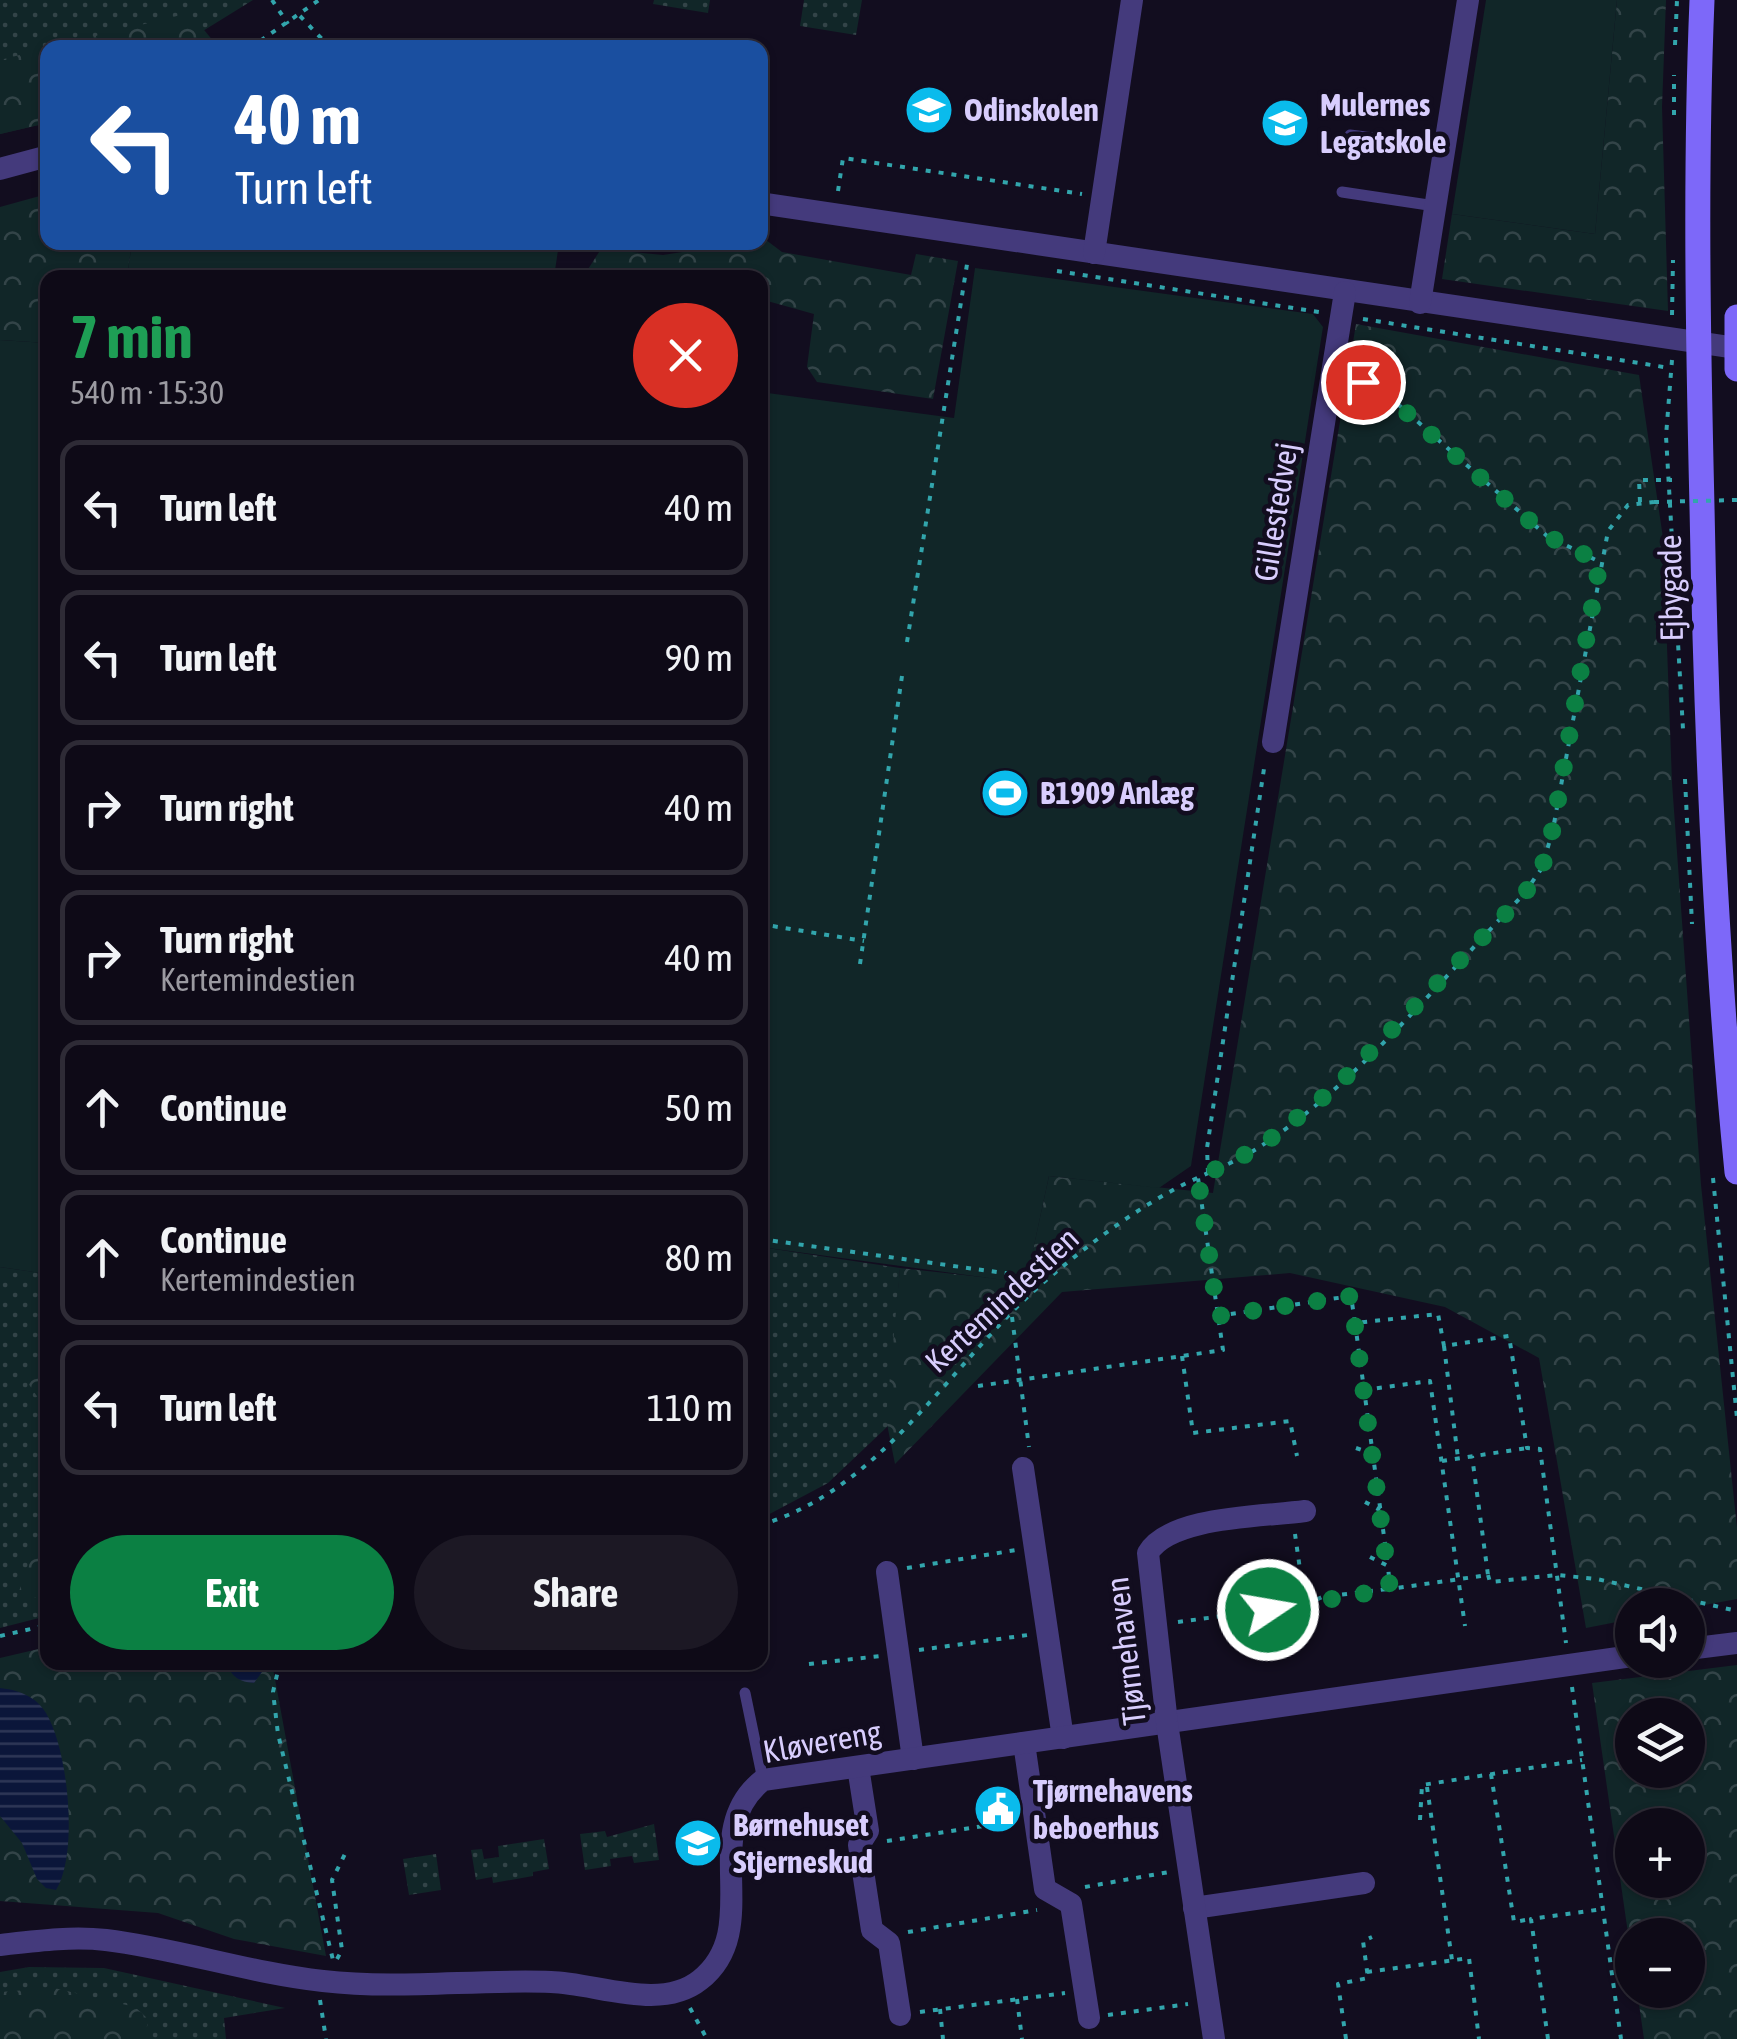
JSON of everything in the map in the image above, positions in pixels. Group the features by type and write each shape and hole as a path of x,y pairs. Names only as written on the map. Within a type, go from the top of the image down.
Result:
{"main road":[{"name":"Ejbygade","path":"1702,0 1698,344 1715,892 1737,1172"},
{"path":"1737,317 1737,369"}],"street":[{"path":"1094,254 1132,0"},
{"path":"1420,303 1468,0"},
{"path":"0,169 40,158"},
{"path":"768,204 1736,348"},
{"name":"Gillestedvej","path":"1269,751 1345,292"},
{"path":"1024,1468 1064,1738"},
{"name":"Tjørnehaven","path":"1214,2039 1167,1723 1148,1554 1158,1537 1183,1527 1298,1512"},
{"path":"888,1572 914,1759"},
{"path":"1705,1647 1737,1643"},
{"name":"Kløvereng","path":"681,1990 708,1972 726,1941 732,1906 731,1832 736,1808 763,1780 1615,1658"},
{"path":"1024,1743 1045,1890 1061,1899 1089,2018"},
{"path":"858,1767 868,1832 859,1846 872,1930 889,1943 900,2014"},
{"path":"1194,1908 1364,1883"},
{"path":"0,1945 102,1940 259,1973 330,1972 398,1987 550,1982 642,1996 681,1990"}],"lane":[{"path":"1350,135 1445,146"},
{"path":"1342,192 1436,206"},
{"path":"745,1693 763,1780"}],"path":[{"path":"272,0 288,24"},
{"path":"263,40 319,0"},
{"path":"300,16 324,40"},
{"path":"835,211 843,158 1102,197"},
{"path":"907,642 967,258"},
{"path":"1332,368 1382,391 1547,536 1600,562 1615,516 1640,502 1737,500"},
{"path":"1640,502 1638,480 1671,480"},
{"name":"Kertemindestien","path":"768,1523 816,1502 872,1458 1047,1279 1119,1224 1260,1147 1335,1088 1523,896 1542,868 1553,828 1600,562"},
{"path":"860,964 902,676"},
{"path":"1208,1173 1207,1148 1269,751"},
{"path":"768,925 864,941"},
{"path":"978,1386 1223,1350 1198,1178"},
{"path":"768,1240 1047,1279"},
{"path":"1218,1316 1351,1296 1390,1589"},
{"path":"1355,1323 1438,1314 1458,1458"},
{"path":"1012,1315 1031,1462 1024,1468"},
{"path":"1444,1346 1509,1336 1526,1448"},
{"path":"1182,1356 1193,1433 1290,1421 1297,1456"},
{"path":"1364,1390 1430,1381 1465,1626"},
{"path":"1356,1448 1372,1454"},
{"path":"1442,1461 1526,1448 1540,1450 1622,2039"},
{"path":"1472,1456 1490,1582 1556,1575 1614,1582 1737,1610"},
{"path":"1364,1502 1380,1510"},
{"path":"1298,1512 1306,1605"},
{"path":"888,1572 1035,1547"},
{"path":"1370,1557 1388,1566"},
{"path":"1154,1625 1488,1575"},
{"path":"0,1636 40,1627"},
{"path":"809,1664 1048,1632"},
{"path":"278,1670 273,1692 278,1734 330,1972"},
{"path":"1420,1820 1422,1785 1582,1760"},
{"path":"1491,1774 1514,1922 1603,1909"},
{"path":"1426,1784 1452,1960"},
{"path":"859,1846 1035,1818"},
{"path":"326,2039 320,1998 342,1950 332,1880 345,1854"},
{"path":"880,1937 1188,1869"},
{"path":"1531,1919 1548,2039"},
{"path":"1346,2039 1338,1984 1368,1978 1362,1941 1372,1937"},
{"path":"1367,1972 1469,1958 1479,2039"},
{"path":"681,1990 707,2039"},
{"path":"900,2014 1084,1991"},
{"path":"1017,2000 1022,2039"},
{"path":"1089,2018 1208,2001"},
{"path":"940,2009 944,2039"}],"green space":[{"path":"0,0 253,0 188,40 40,40 40,125 0,134"},
{"path":"654,0 710,0 708,13 653,4"},
{"path":"804,0 862,0 856,35 800,26"},
{"path":"1486,0 1617,0 1595,234 1452,214"},
{"path":"1617,0 1666,0 1662,107 1668,311 1442,279 1452,214 1595,234"},
{"path":"181,15 196,20 212,40 79,40"},
{"path":"40,50 40,125 0,134 0,60"},
{"path":"40,196 40,250 131,250 128,270 40,270 40,343 0,340 0,207"},
{"path":"768,242 782,252 911,275 916,254 958,261 933,399 817,382 807,367 814,314 768,301 768,270 588,270 600,250 663,255 695,250 768,250"},
{"path":"131,250 558,250 555,270 128,270"},
{"name":"B1909 Anlæg","path":"975,268 1313,314 1323,327 1191,1166 1159,1188 1049,1176 1026,1283 768,1248 768,393 954,418"},
{"path":"1356,324 1639,375 1663,538 1672,783 1701,1185 1737,1528 1737,1599 1705,1605 1705,1588 1615,1588 1615,1622 1586,1628 1539,1358 1445,1307 1290,1273 1062,1292 895,1464 886,1419 900,1268 1026,1282 1049,1176 1213,1193"},
{"path":"0,340 40,343 40,1273 0,1267"},
{"path":"768,1248 900,1268 888,1426 828,1483 768,1515"},
{"path":"0,1267 40,1273 40,1618 0,1628"},
{"path":"40,1352 40,1401 28,1383"},
{"path":"40,1533 40,1597 17,1597"},
{"path":"40,1649 40,1670 273,1670 326,1956 234,1939 158,1913 0,1901 0,1658"},
{"path":"1737,1665 1737,2039 1644,2039 1640,2008 1705,2008 1705,1918 1626,1918 1623,1898 1705,1898 1705,1808 1615,1808 1615,1843 1592,1683 1632,1678 1705,1678 1705,1669"},
{"path":"654,1824 659,1860 634,1863 632,1856 610,1859 611,1866 585,1870 580,1834 605,1831 607,1837"},
{"path":"544,1839 549,1869 493,1883 492,1877 476,1880 471,1850 482,1849 484,1859 499,1857 498,1846"},
{"path":"436,1854 441,1890 409,1895 403,1859"},
{"path":"29,1967 104,1968 285,2008 224,2018 226,2039 0,2039 0,1972"},
{"path":"54,1988 135,2007 148,2019 145,2039 0,2039 0,1992"}],"water":[{"path":"230,1670 262,1670 254,1683"},
{"path":"0,1688 37,1702 54,1729 65,1775 69,1827 63,1873 56,1890 46,1888 37,1879 22,1843 0,1816"}],"place":[{"name":"Odinskolen","path":"929,110"},
{"name":"Mulernes Legatskole","path":"1285,123"},
{"name":"B1909 Anlæg","path":"1005,793"},
{"name":"Tjørnehavens beboerhus","path":"998,1809"},
{"name":"Børnehuset Stjerneskud","path":"698,1843"}],"route":[{"path":"1268,1610 1306,1605 1322,1597 1390,1589 1351,1296 1218,1316 1198,1178 1260,1147 1335,1088 1523,896 1542,868 1553,828 1600,562 1547,536 1382,391 1363,382"}]}
